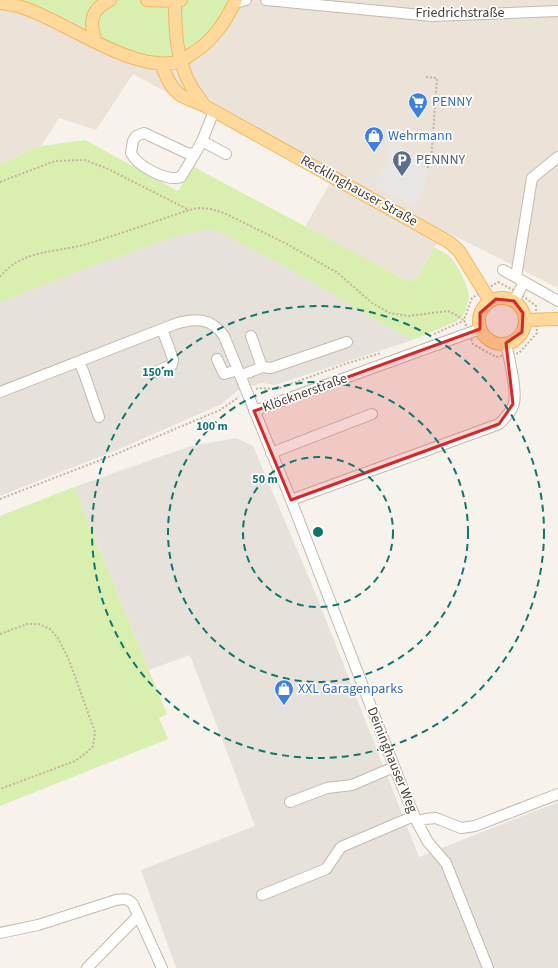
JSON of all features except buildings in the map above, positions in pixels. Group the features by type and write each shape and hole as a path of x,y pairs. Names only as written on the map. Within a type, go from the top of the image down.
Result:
{"main road":[{"path":"96,42 92,22 94,14 98,7 110,0"},
{"name":"Recklinghauser Straße","path":"147,0 179,1 177,45 180,61 190,86 210,108"},
{"path":"0,3 23,7 128,57 143,62 161,64 180,61 198,50 216,34 239,1"},
{"name":"Recklinghauser Straße","path":"161,64 172,87 179,94 210,108 449,242 458,251 490,301"},
{"path":"517,297 525,320 522,332 518,337 506,343 500,344 488,339 480,329 479,321 480,313 484,306 490,301 496,299 517,297"},
{"path":"525,320 558,319"}],"street":[{"name":"Friedrichstraße","path":"266,0 432,16 558,11"},
{"path":"196,152 189,154 144,133 136,136 131,153 135,160 159,174 170,178 181,177 196,152 202,141 210,108"},
{"path":"202,141 226,154"},
{"path":"517,297 532,178 558,157"},
{"path":"503,270 558,301"},
{"name":"Klöcknerstraße","path":"0,392 162,329 189,320 203,320 219,328 224,336 254,411 480,329"},
{"path":"152,373 172,364 174,361 162,329"},
{"path":"251,336 262,367"},
{"path":"217,359 224,374 239,373 262,367 271,368 347,342"},
{"path":"291,500 499,424 508,414 513,404 514,394 506,343"},
{"path":"79,362 99,417"},
{"name":"Deininghauser Weg","path":"254,411 291,500 394,767 416,819 428,842 446,863 488,968"},
{"path":"271,452 372,414"},
{"path":"290,802 327,788 352,784 394,767"},
{"path":"262,895 326,869 341,847 416,819 436,818 461,828 475,826 558,794"},
{"path":"0,933 38,925 116,900 128,899 138,916 162,968"},
{"path":"87,968 138,916"}],"path":[{"path":"426,77 437,78 431,161 427,170"},
{"path":"0,182 55,161 85,160 108,169 189,210"},
{"path":"0,277 9,268 24,259 37,254 85,244 197,208 211,209 224,213 285,243 338,273 372,303 390,313 409,316 448,311 464,320 473,344 496,357 519,353 537,333 536,306 517,297 498,282 472,298 464,320 431,335"},
{"path":"0,499 116,454 220,410 235,399 259,388 277,389 345,364 385,352"},
{"path":"0,634 27,624 39,624 50,629 58,638 69,660 95,732 93,746 75,761 0,789"}],"highlighted area":[{"path":"496,299 514,301 523,313 522,332 506,343 513,404 499,424 291,500 254,411 480,329 480,313"}],"shaded area":[{"path":"0,0 558,0 558,288 449,233 434,247 417,278 409,282 305,227 331,181 133,74 96,130 59,118 41,146 0,164"},
{"name":"PENNNY","path":"389,139 403,140 402,154 428,156 426,185 415,207 373,186 388,160"},
{"path":"212,229 300,275 365,314 413,340 275,385 262,383 238,390 222,404 117,450 0,496 0,302 82,270 179,235"},
{"path":"236,438 253,446 315,592 419,857 558,802 558,968 176,968 141,870 255,826 190,655 149,670 74,487 191,446"}],"green space":[{"path":"8,0 230,0 209,34 190,50 163,57 147,58 116,45 72,21 32,4"},
{"path":"85,140 178,191 194,167 409,282 417,278 434,247 450,257 465,281 469,296 464,314 457,321 413,340 365,314 300,275 220,232 211,229 179,235 82,270 0,302 0,164 41,146"},
{"path":"74,487 167,714 159,718 168,739 0,806 0,516"}],"place":[{"name":"PENNY","path":"418,119"},
{"name":"Wehrmann","path":"374,153"},
{"name":"PENNNY","path":"402,177"},
{"name":"XXL Garagenparks","path":"284,706"}]}
